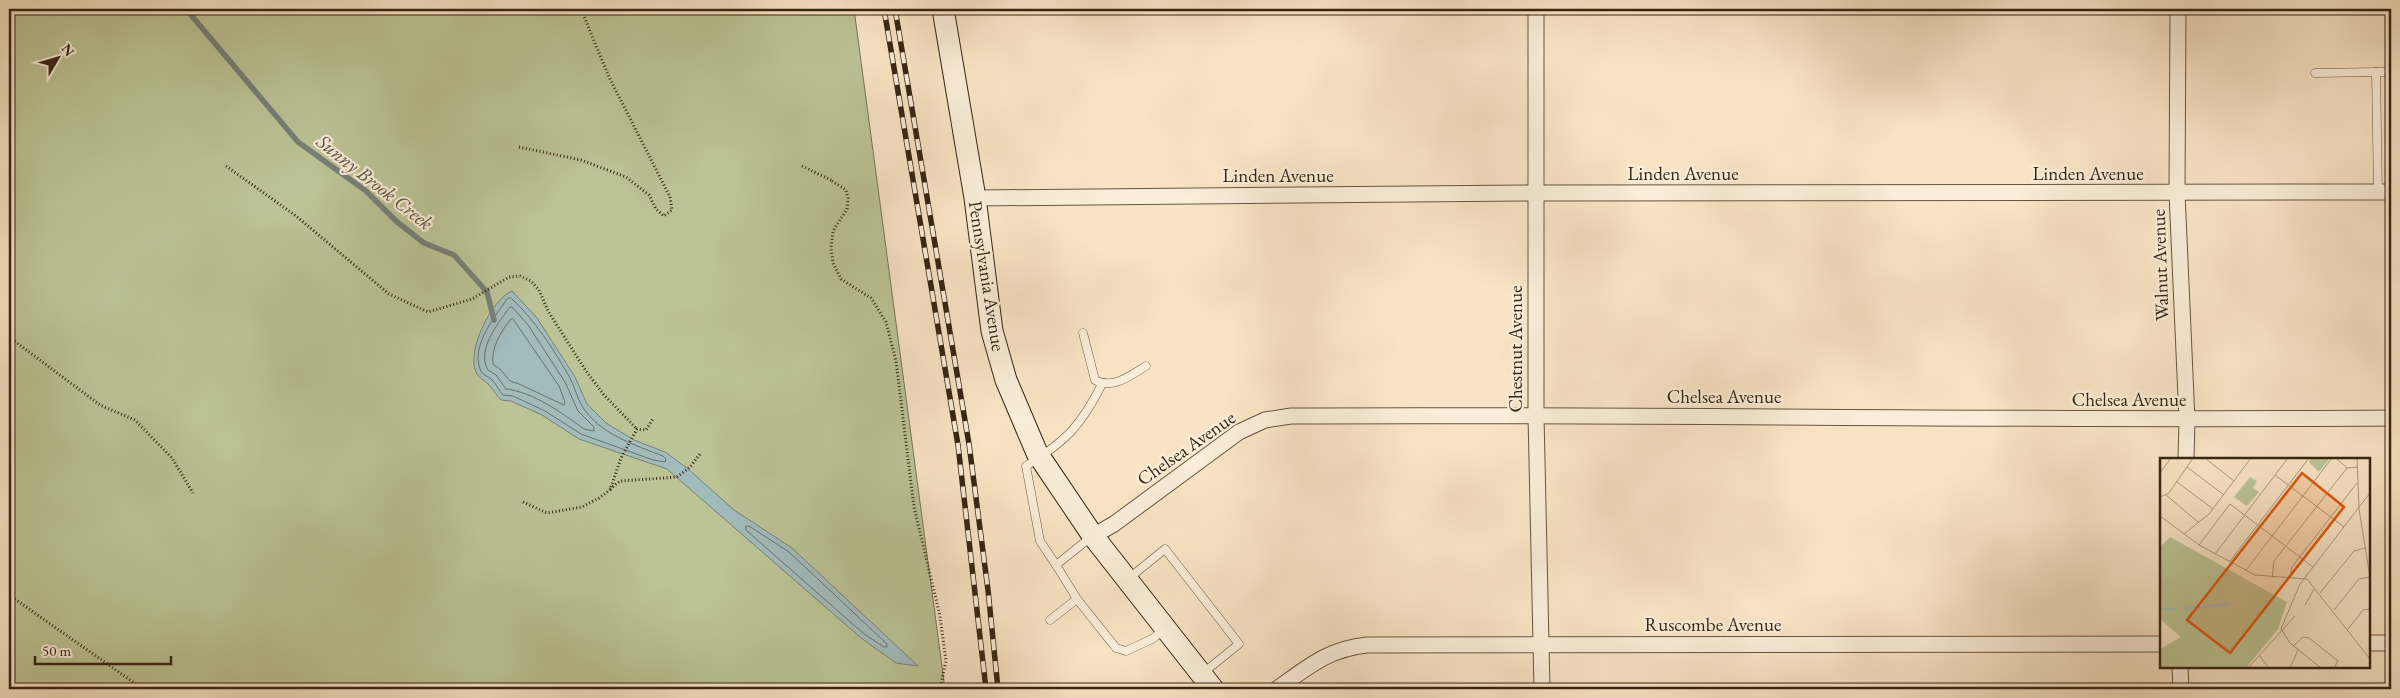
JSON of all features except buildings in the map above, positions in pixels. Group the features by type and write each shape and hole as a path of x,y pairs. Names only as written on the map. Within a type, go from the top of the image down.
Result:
{"main road":[{"name":"Pennsylvania Avenue","path":"943,9 975,198 992,331 1006,380 1040,458 1093,536 1207,682"}],"street":[{"name":"Chestnut Avenue","path":"1536,9 1534,193 1536,414 1542,689"},
{"name":"Walnut Avenue","path":"2178,9 2177,193 2187,420 2186,458"},
{"name":"Linden Avenue","path":"975,198 1534,193 2385,192"},
{"name":"Chelsea Avenue","path":"1093,536 1114,524 1239,432 1265,420 1291,416 1536,414 2187,420 2391,418"},
{"path":"2370,643 2391,643"},
{"name":"Ruscombe Avenue","path":"1277,689 1320,658 1348,647 1367,645 2160,644"},
{"path":"2180,668 2181,689"}],"lane":[{"path":"2315,72 2391,72"},
{"path":"2376,72 2385,192"},
{"path":"1083,333 1096,380 1102,384 1121,381 1146,366"},
{"path":"1102,384 1090,408 1064,441 1026,466 1040,541 1077,599 1116,648 1126,651 1152,639 1165,629"},
{"path":"1056,565 1093,536"},
{"path":"1127,580 1165,549 1239,644 1207,682"},
{"path":"1050,620 1077,599"}],"path":[{"path":"518,147 581,160 626,177 649,195 656,209 664,216 672,210 670,197 590,36 581,9"},
{"path":"226,166 296,216 389,294 428,312 442,310 472,299 509,277 520,276 531,281 539,290 548,311 586,371 604,395 637,429 646,430 654,419"},
{"path":"802,166 846,190 848,198 847,209 833,231 831,248 833,263 840,279 871,298 886,322 896,361 914,507 940,616 946,661 940,689"},
{"path":"9,337 100,405 135,420 172,458 194,493"},
{"path":"610,490 621,458 637,429"},
{"path":"523,502 548,513 582,507 610,490 620,481 677,477 690,467 700,454"},
{"path":"9,595 143,689"}],"green space":[{"path":"9,9 854,9 945,689 9,689"}],"water":[{"path":"512,291 537,318 575,377 587,404 606,423 634,440 665,452 687,468 734,510 792,548 918,666 896,663 861,638 667,469 579,439 542,415 511,401 501,400 477,374 474,363 475,352 478,339 489,315 504,296"}],"waterway":[{"name":"Sunny Brook Creek","path":"186,9 298,142 366,191 396,221 424,243 454,255 487,292 494,320"}],"railway":[{"path":"884,9 958,445 986,689"},
{"path":"895,9 969,444 988,590 998,689"}]}
